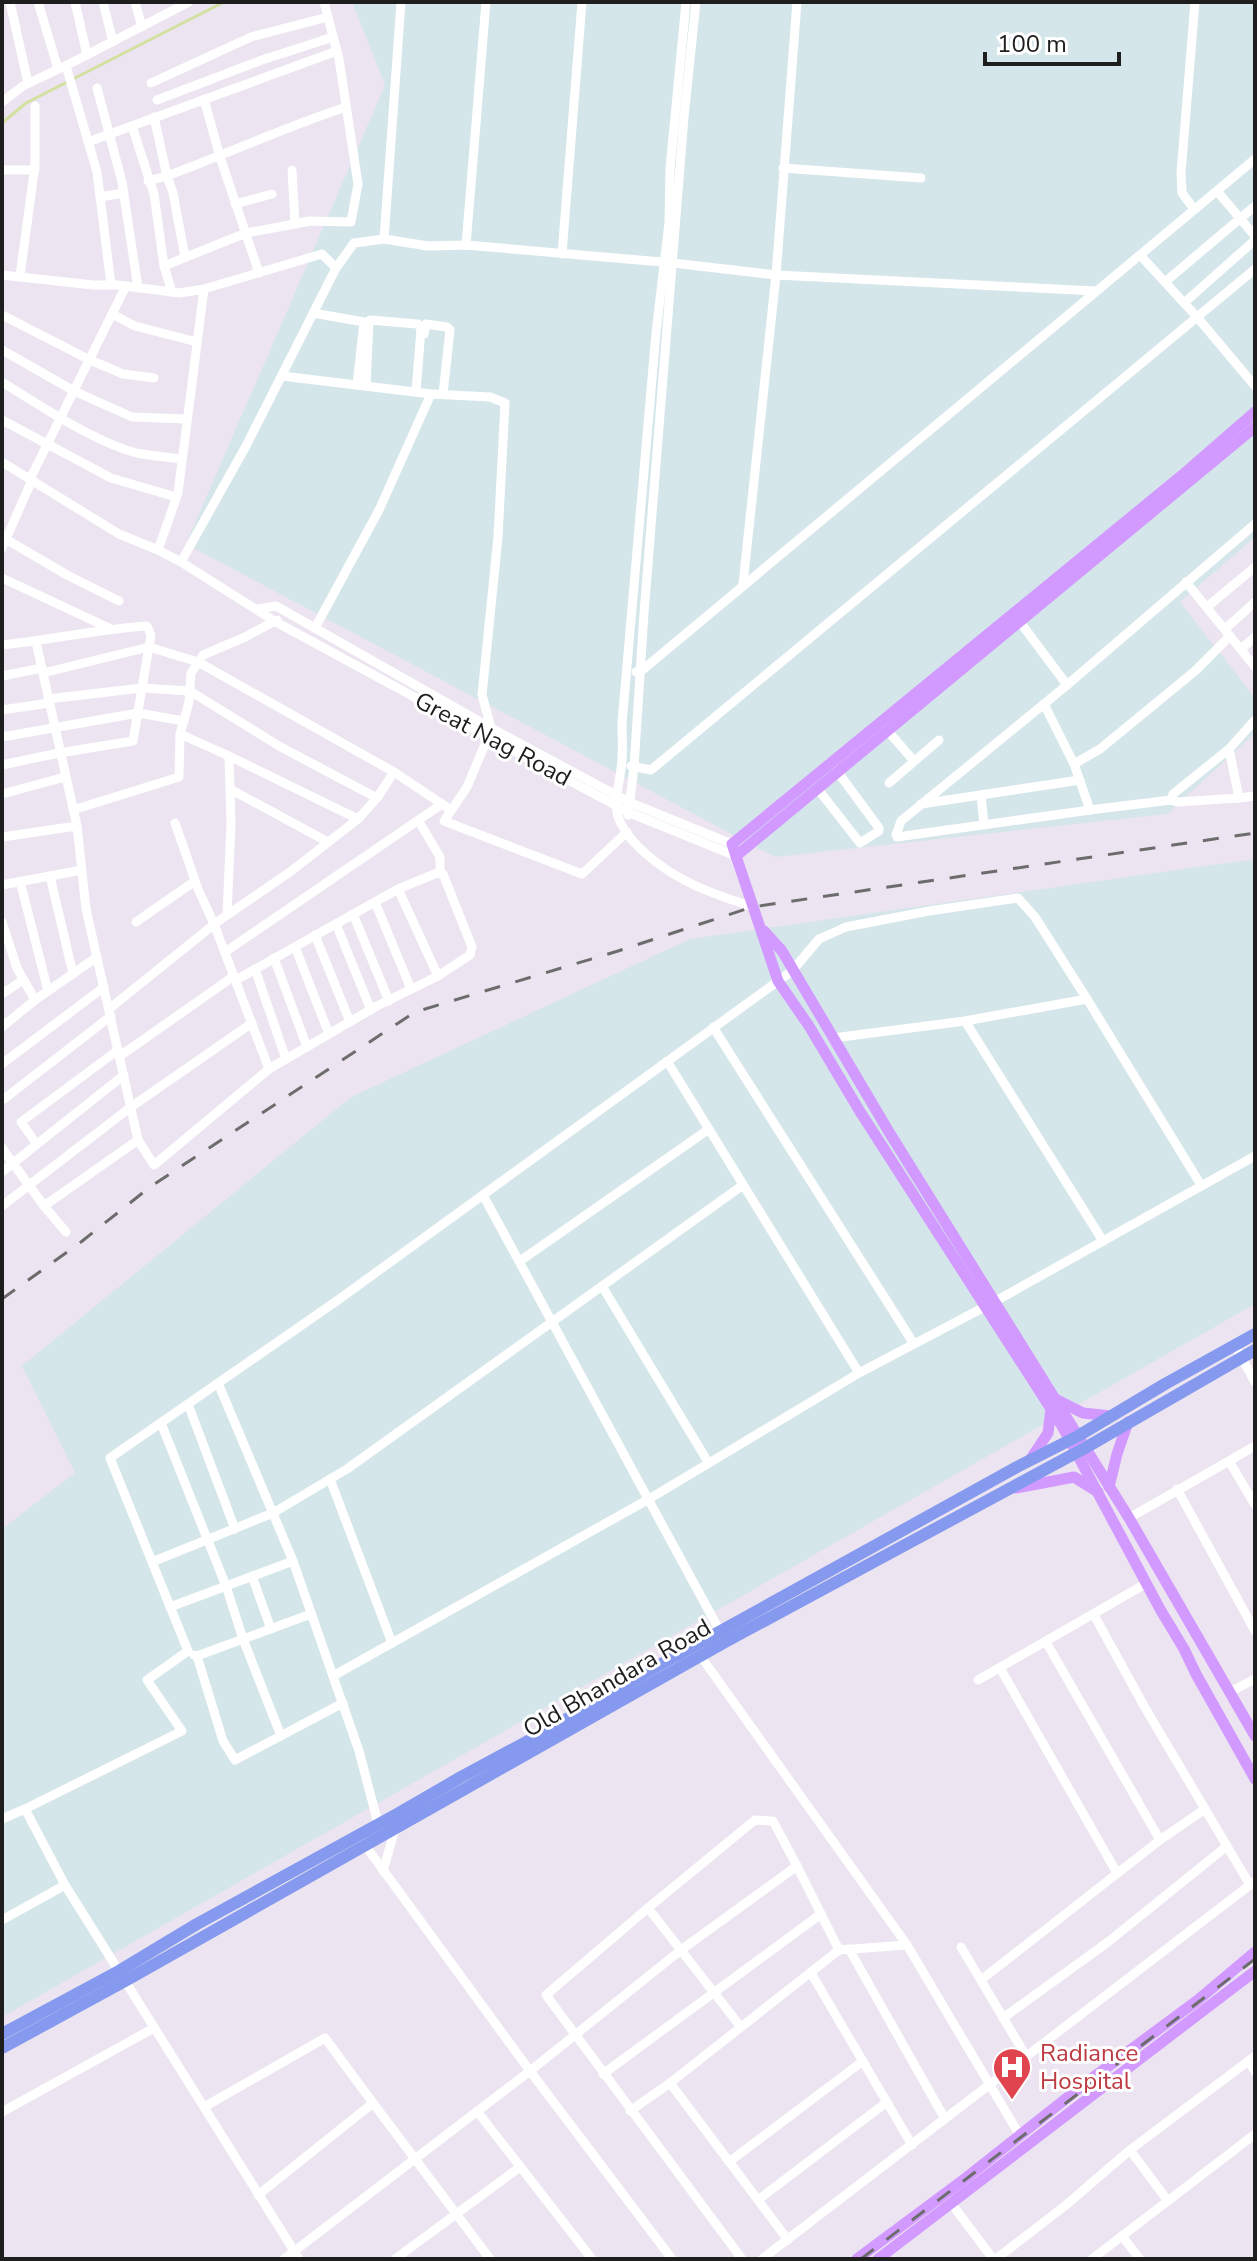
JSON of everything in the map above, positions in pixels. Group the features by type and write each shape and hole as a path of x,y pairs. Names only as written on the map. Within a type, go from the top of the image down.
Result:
{"highway":[{"path":"928,1525 1030,1460 1078,1444 1111,1416 1238,1351 1255,1334"},
{"name":"Old Bhandara Road","path":"2,2048 361,1840 380,1831 395,1829 723,1637 928,1525 1005,1491 1078,1444 1128,1422 1238,1351 1255,1350"},
{"path":"380,1831 697,1652"},
{"path":"2,2034 122,1976"}],"main road":[{"path":"736,856 887,730 1255,412"},
{"path":"1255,427 732,844 778,981 1078,1444 1104,1490 1147,1583 1255,1779"},
{"path":"759,925 782,951 989,1304"},
{"path":"1053,1404 1083,1413 1111,1416"},
{"path":"1030,1460 1048,1433 1053,1404"},
{"path":"1104,1490 1128,1422"},
{"path":"1005,1491 1074,1477 1104,1490 1129,1518 1255,1736"},
{"path":"857,2259 1198,2000 1255,1952"},
{"path":"878,2259 1255,1971"}],"street":[{"path":"10,2 28,83"},
{"path":"38,2 74,91 97,172 111,285"},
{"path":"75,2 87,55"},
{"path":"103,2 113,42"},
{"path":"135,2 142,27"},
{"path":"164,2 167,14"},
{"path":"2,102 28,83 189,2"},
{"path":"164,266 246,233 310,221 351,222 358,184 337,51 324,2"},
{"path":"384,239 401,2"},
{"path":"466,245 486,2"},
{"path":"562,254 582,2"},
{"path":"686,2 670,169 669,263 656,333 617,800 625,828 643,851 691,884 752,907"},
{"path":"282,376 422,393 490,397 505,403 498,537 482,695 489,732 467,787 444,821 582,874 625,828 630,808 669,263 696,2"},
{"path":"743,584 776,275 797,2"},
{"path":"1194,209 1182,193 1181,173 1195,2"},
{"path":"151,83 251,37 328,17"},
{"path":"157,100 333,37"},
{"path":"88,142 337,51"},
{"path":"97,88 124,193 138,288"},
{"path":"204,99 259,273"},
{"path":"20,276 35,170 35,106"},
{"path":"148,181 220,157 300,122 346,107"},
{"path":"154,117 185,257"},
{"path":"132,126 154,194 164,266 172,292"},
{"path":"627,673 640,672 1255,159"},
{"path":"783,168 921,178"},
{"path":"2,170 35,170"},
{"path":"292,170 295,224"},
{"path":"1184,303 1255,238 1217,191"},
{"path":"100,197 124,193"},
{"path":"235,204 272,194"},
{"path":"1165,282 1255,206"},
{"path":"2,462 119,534 181,562 246,446 336,268 354,243 384,239 428,246 466,245 776,275 1097,291"},
{"path":"2,275 180,293 204,289 322,254 336,268"},
{"path":"1140,255 1255,386"},
{"path":"621,764 651,770 1255,269"},
{"path":"119,601 3,541 126,286"},
{"path":"158,550 176,497 204,289"},
{"path":"313,313 364,322 361,386"},
{"path":"112,314 135,326 197,342"},
{"path":"2,315 123,374 154,378"},
{"path":"361,386 369,321 418,324 421,329 422,393"},
{"path":"315,628 379,510 422,393 425,326 428,324 450,330 443,394"},
{"path":"2,350 74,391 132,417 186,419"},
{"path":"2,382 102,439 135,452 182,459"},
{"path":"2,420 111,478 176,497"},
{"path":"1253,529 921,804 898,826 897,837 1171,800 1255,796"},
{"name":"Great Nag Road","path":"181,562 276,622 630,808 736,856"},
{"path":"1207,607 1255,567"},
{"path":"2,578 109,628"},
{"path":"1186,582 1255,667"},
{"path":"1074,764 1100,749 1195,671 1255,602"},
{"path":"257,609 276,606 489,732"},
{"path":"73,810 179,777 180,734 191,673 203,655 276,622 283,611"},
{"path":"1016,617 1067,685"},
{"path":"2,645 109,628 147,626 151,635 133,741 2,765"},
{"path":"1241,649 1255,637"},
{"path":"36,642 77,826 86,909 138,1140 154,1165 269,1069 371,1010 438,976 470,955 472,952 443,874 440,873 440,857 418,820"},
{"path":"2,676 149,647 198,662 394,772 451,810"},
{"path":"2,710 142,688 190,691 279,746 377,798"},
{"path":"1044,704 1074,764 1090,810"},
{"path":"2,737 138,713 184,721"},
{"path":"1171,800 1173,794 1229,749 1255,720"},
{"path":"887,730 914,761"},
{"path":"180,734 358,819"},
{"path":"889,783 939,740"},
{"path":"1229,749 1239,798"},
{"path":"227,915 231,824 229,756"},
{"path":"817,788 860,843 879,831 837,771"},
{"path":"2,1096 4,1099 214,924 290,872 358,819 394,772"},
{"path":"2,794 65,777"},
{"path":"921,804 1080,780"},
{"path":"230,789 328,842"},
{"path":"981,795 984,825"},
{"path":"225,952 442,804"},
{"path":"630,808 732,844"},
{"path":"175,823 269,1069"},
{"path":"2,837 77,826"},
{"path":"2,885 82,870"},
{"path":"36,1143 21,1122 119,1053 235,978 398,889 440,873"},
{"path":"50,876 73,974"},
{"path":"20,881 48,991"},
{"path":"136,922 195,881"},
{"path":"398,889 438,976"},
{"path":"343,1703 235,1760 223,1741 192,1654 110,1458 338,1300 792,971 819,939 846,927 1018,898 1035,917 1201,1185"},
{"path":"375,902 411,989"},
{"path":"353,914 389,1001"},
{"path":"2,922 23,980 35,1000"},
{"path":"336,924 371,1010"},
{"path":"315,935 350,1022"},
{"path":"295,947 329,1034"},
{"path":"2,959 12,953"},
{"path":"2,1027 97,957"},
{"path":"274,958 307,1047"},
{"path":"255,969 286,1059"},
{"path":"2,994 23,980"},
{"path":"2,1064 104,987"},
{"path":"833,1038 965,1021 1087,999"},
{"path":"965,1021 1103,1241"},
{"path":"2,1206 131,1107 252,1023"},
{"path":"713,1027 914,1344"},
{"path":"667,1061 859,1373"},
{"path":"2,1172 124,1075"},
{"path":"520,1261 709,1129"},
{"path":"44,1206 138,1140"},
{"path":"2,1148 66,1232"},
{"path":"333,1676 649,1499 859,1373 1255,1156"},
{"path":"152,1562 273,1513 330,1479 743,1185"},
{"path":"483,1195 723,1637"},
{"path":"602,1286 708,1462"},
{"path":"1238,1351 1255,1382"},
{"path":"218,1383 293,1561 359,1751 380,1831"},
{"path":"188,1404 235,1529"},
{"path":"161,1423 281,1736"},
{"path":"1129,1518 1255,1446"},
{"path":"1229,1461 1255,1505"},
{"path":"330,1479 392,1643"},
{"path":"1177,1489 1255,1631"},
{"path":"170,1607 293,1561"},
{"path":"252,1576 271,1629"},
{"path":"978,1680 1147,1583"},
{"path":"2,1819 182,1731 147,1680 192,1654 311,1614"},
{"path":"762,2259 1252,1883 1144,1706 1094,1615"},
{"path":"1046,1642 1160,1840"},
{"path":"697,1652 907,1945 1019,2134"},
{"path":"1000,1668 1117,1873"},
{"path":"1230,1692 1255,1679"},
{"path":"25,1809 65,1885 296,2255"},
{"path":"981,1980 1160,1840 1205,1809"},
{"path":"742,2259 546,1995 755,1820 773,1821 821,1914 945,2119"},
{"path":"383,1871 395,1829"},
{"path":"361,1840 672,2259"},
{"path":"1003,2018 1108,1942 1227,1846"},
{"path":"284,2259 296,2255 681,1950 797,1866"},
{"path":"2,1920 65,1885"},
{"path":"648,1908 740,2026"},
{"path":"603,2074 821,1914"},
{"path":"630,2111 844,1950 907,1945"},
{"path":"961,1947 1026,2056"},
{"path":"811,1973 912,2145"},
{"path":"2,2112 154,2028"},
{"path":"204,2107 325,2038 490,2259"},
{"path":"951,2203 995,2259 1130,2150 1252,2059 1255,2072"},
{"path":"729,2162 863,2061"},
{"path":"670,2083 788,2240"},
{"path":"758,2200 887,2102"},
{"path":"258,2195 373,2103"},
{"path":"477,2111 592,2259"},
{"path":"1092,2259 1255,2134"},
{"path":"1130,2150 1168,2201"},
{"path":"395,2259 520,2167"},
{"path":"1122,2236 1140,2259"}],"shaded area":[{"path":"352,2 1255,2 1255,537 1180,602 1255,698 1255,733 1167,814 775,857 186,544 385,85"},
{"path":"1255,859 1255,1304 2,2017 2,1529 75,1473 22,1366 351,1097 690,939"}],"waterway":[{"path":"2,123 26,103 224,2"}],"railway":[{"path":"2,1299 150,1187 415,1012 752,907 1255,833"},
{"path":"861,2259 1255,1959"}],"place":[{"name":"Radiance Hospital","path":"1012,2101"}]}
